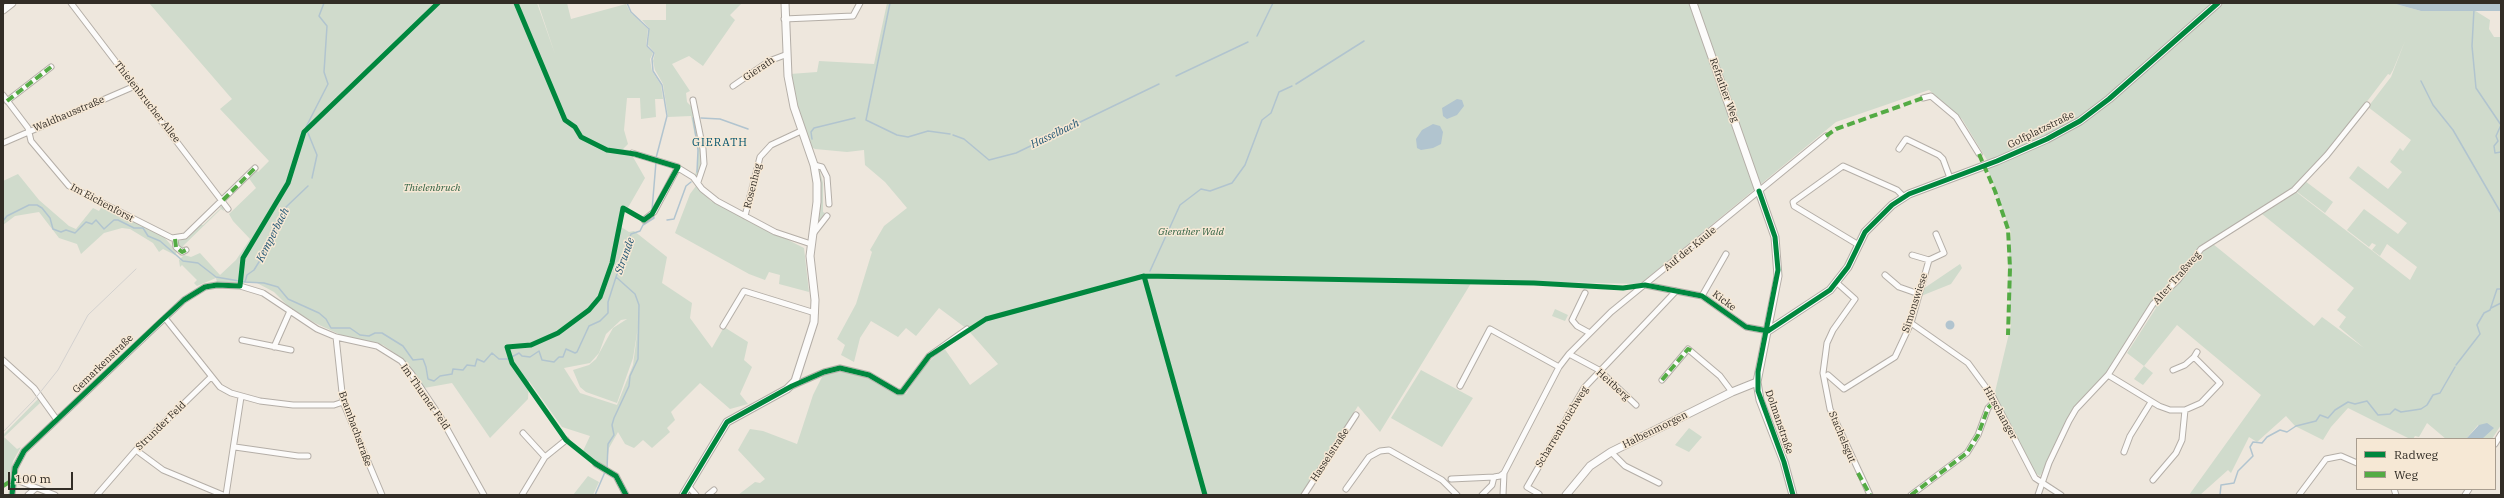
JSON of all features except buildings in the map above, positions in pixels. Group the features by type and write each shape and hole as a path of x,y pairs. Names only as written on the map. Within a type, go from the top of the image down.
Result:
{"street":[{"path":"3,10 12,3"},
{"name":"Thielenbrucher Allee","path":"71,3 223,200 228,209"},
{"path":"785,3 785,55 794,107 801,131 814,165 817,202 811,244 815,313 799,374 792,386"},
{"path":"784,18 854,16 860,3"},
{"name":"Refrather Weg","path":"1693,3 1755,178"},
{"name":"Golfplatzstraße","path":"1768,331 1821,298 1848,267 1857,244 1871,224 1904,197 2035,144 2080,121 2109,99 2218,3"},
{"name":"Gierath","path":"733,86 769,61 785,55"},
{"path":"7,101 51,67"},
{"name":"Waldhausstraße","path":"3,143 135,86"},
{"name":"Im Eichenforst","path":"3,95 29,131 31,141 69,186 176,239"},
{"path":"1922,98 1931,96 1956,117 1979,154"},
{"path":"693,100 703,150 703,169 698,182"},
{"name":"Alter Traßweg","path":"2038,495 2069,421 2076,409 2108,375 2153,304 2178,280 2201,249 2288,195 2327,155 2367,105"},
{"name":"Rosenhag","path":"745,216 760,157 771,145 801,131"},
{"name":"Auf der Kaule","path":"1503,495 1504,472 1559,367 1588,332 1826,136"},
{"path":"1899,148 1906,140 1938,155 1943,159 1950,178"},
{"path":"632,153 678,167 698,182 702,189 717,201 787,238 811,244"},
{"path":"814,165 822,166 827,177 830,188 829,204"},
{"path":"1857,244 1794,206 1793,202 1843,166 1897,190 1904,197"},
{"path":"644,220 653,213 678,167"},
{"path":"186,250 182,252 176,247 176,239 186,236 255,168"},
{"name":"Dolmanstraße","path":"1755,178 1775,237 1778,276 1757,382 1760,400 1784,462 1793,495"},
{"path":"812,235 826,216"},
{"name":"Simonswiese","path":"1912,255 1929,260 1944,253 1936,234"},
{"path":"1702,296 1726,254"},
{"name":"Simonswiese","path":"1825,373 1844,390 1859,382 1895,357 1910,323 1929,260"},
{"path":"1885,275 1899,287 1919,294"},
{"name":"Stachelsgut","path":"1836,282 1855,299 1833,330 1827,343 1825,373 1830,409 1854,466 1870,495"},
{"name":"Gemarkenstraße","path":"12,495 15,468 24,451 165,318 189,297 205,287 217,285 254,289 276,300 290,311 336,337"},
{"name":"Kicke","path":"1645,285 1702,296 1746,327 1768,331"},
{"path":"723,326 744,291 815,313"},
{"name":"Scharrenbroichweg","path":"1539,494 1528,487 1584,388 1599,370 1676,291"},
{"path":"1586,293 1572,320 1577,326 1588,332"},
{"path":"1772,310 1776,318 1784,322"},
{"path":"274,347 290,311"},
{"path":"165,318 220,387 241,398 293,405 334,405 343,402"},
{"name":"Hirschanger","path":"1910,323 1968,362 1989,392 2035,478 2061,495"},
{"path":"683,495 727,422 792,386 824,372 840,368 869,375 898,392 902,392 929,356 967,329"},
{"path":"1460,386 1490,329 1559,367"},
{"name":"Brambachstraße","path":"336,337 343,402 382,495"},
{"name":"Im Thurner Feld","path":"336,337 377,346 400,361 411,373 441,418 484,495"},
{"path":"242,340 291,350"},
{"path":"1662,380 1688,349 1720,376 1732,392"},
{"name":"Heitberg","path":"1569,354 1599,370 1636,405"},
{"path":"2108,375 2151,402 2170,410 2185,410 2201,403 2220,383 2195,355 2173,370"},
{"path":"3,360 34,388 57,420"},
{"name":"Strunder Feld","path":"96,495 136,450 211,377"},
{"name":"Halbenmorgen","path":"1566,495 1590,466 1611,452 1732,392 1757,382"},
{"path":"226,495 235,447 241,398"},
{"path":"1911,495 1966,454 1978,435 1988,408 1994,402"},
{"path":"2124,452 2130,436 2151,402"},
{"path":"2153,480 2176,452 2182,440 2185,410"},
{"name":"Hasselstraße","path":"1304,495 1356,414"},
{"path":"522,433 546,457"},
{"path":"522,495 546,457 566,440"},
{"path":"235,447 298,456 308,456"},
{"path":"136,450 163,470 223,495"},
{"path":"1346,489 1369,457 1380,451 1389,450 1442,480 1457,495"},
{"path":"1611,452 1625,466 1659,483"},
{"path":"2299,495 2326,459 2341,456 2356,463"},
{"path":"596,464 616,476 626,495"},
{"path":"1451,479 1494,477 1500,476 1504,472"},
{"path":"1482,495 1492,484 1494,477"},
{"path":"14,479 55,495"},
{"path":"689,487 696,495"},
{"path":"28,495 36,488"},
{"path":"708,495 714,490"}],"green space":[{"name":"Thielenbruch","path":"149,3 537,3 555,54 538,3 567,3 571,19 626,4 630,12 648,29 646,46 653,53 650,59 652,71 661,85 663,99 655,99 656,117 641,119 640,98 627,98 624,130 628,144 623,149 629,150 645,178 618,225 629,232 634,231 667,257 662,283 692,303 690,318 712,348 724,327 748,342 744,360 752,367 740,394 748,404 730,409 700,383 671,412 675,420 667,428 670,432 652,448 643,440 634,448 625,444 618,432 609,448 606,469 583,451 590,436 562,427 529,381 528,399 490,438 452,383 424,388 403,359 383,345 343,336 315,323 290,308 274,292 257,283 217,282 216,278 197,286 194,283 197,280 182,265 180,267 179,260 184,255 191,257 200,253 220,275 236,260 250,239 233,221 229,214 256,188 248,177 255,169 258,172 269,161 220,109 232,99","holes":["627,319 613,328 596,359 589,365 573,370 580,387 586,392 617,403 633,358 638,327 633,365 617,405 580,393 564,368 590,363 599,353 606,334 621,320"]},
{"path":"666,3 742,3 730,15 735,20 703,66 689,56 672,64 690,91 686,93 687,102 692,107 700,146 701,168 697,175 695,175 698,166 698,151 691,116 668,117 663,84 655,70 653,61 655,53 648,45 649,28 642,20 666,20"},
{"name":"Gierather Wald","path":"887,3 2392,3 2421,11 2474,10 2490,20 2489,29 2494,37 2501,37 2501,425 2493,438 2483,438 2485,434 2478,425 2467,438 2445,438 2427,423 2419,437 2415,436 2414,438 2408,438 2348,408 2331,427 2323,440 2295,426 2286,416 2257,442 2249,437 2231,473 2228,470 2200,495 2189,495 2261,395 2177,325 2144,366 2127,353 2156,308 2154,306 2180,280 2203,251 2213,244 2314,326 2322,317 2364,348 2339,327 2346,317 2337,310 2354,288 2262,214 2295,191 2410,280 2417,267 2387,244 2380,256 2372,250 2376,245 2372,243 2369,247 2347,230 2364,209 2398,234 2407,223 2349,178 2358,166 2388,189 2402,172 2390,162 2400,148 2403,151 2411,140 2368,107 2391,77 2405,41 2390,75 2388,74 2329,151 2287,194 2200,248 2179,277 2152,302 2110,370 2084,398 2040,476 2033,472 1994,396 2011,325 2008,271 2011,233 1987,167 1987,160 1962,119 1929,90 1836,122 1640,284 1473,280 1380,432 1358,406 1303,495 738,495 755,482 760,483 765,479 738,450 750,429 763,431 797,444 813,395 823,375 839,371 851,373 868,378 897,394 906,394 921,369 944,348 970,385 998,364 967,329 939,308 916,336 906,328 898,337 871,321 860,338 854,362 841,355 845,345 837,339 856,304 872,252 870,250 884,226 907,208 885,182 865,165 864,150 847,152 815,149 811,147 796,101 790,74 817,72 819,61 874,64"},
{"path":"818,168 822,170 820,172 823,183 823,212 825,213 818,223 821,194"},
{"path":"18,174 39,200 69,226 76,229 93,208 99,211 102,206 164,237 177,252 175,255 163,249 159,252 153,243 130,229 122,228 104,233 81,254 77,244 59,238 39,212 15,216 3,225 3,181"},
{"path":"2305,181 2333,202 2325,213 2296,191"},
{"path":"696,186 711,201 804,248 809,292 779,284 780,275 769,272 765,280 749,274 675,233 690,194"},
{"path":"223,206 224,211 221,209 183,246 185,249 182,250 178,246 178,241 188,238 199,225 203,225 221,208 219,207"},
{"path":"1960,264 1962,268 1951,284 1921,296 1923,289"},
{"path":"1555,309 1568,315 1565,321 1552,316"},
{"path":"2144,366 2153,373 2143,385 2134,379"},
{"path":"1421,370 1473,398 1442,447 1391,418"},
{"path":"38,399 40,403 4,437 17,449 21,447 13,461 10,482 3,485 3,435"},
{"path":"1689,428 1702,437 1689,452 1675,445"},
{"path":"588,476 599,482 593,495 573,495"}],"water":[{"path":"2392,3 2501,3 2501,11 2421,11"},
{"path":"1457,99 1462,100 1464,106 1457,115 1447,119 1443,116 1442,108"},
{"path":"1433,124 1440,126 1443,132 1441,144 1433,148 1421,150 1417,148 1416,139 1422,130"},
{"path":"1950,320 1955,325 1950,330 1945,325"},
{"path":"2487,423 2494,428 2483,438 2467,438 2479,425"}],"waterway":[{"name":"Kemperbach","path":"306,127 328,84 324,72 327,26 319,16 324,3"},
{"name":"Strunde","path":"627,3 631,12 649,29 647,46 654,53 652,59 653,71 662,85 667,116 656,158"},
{"path":"890,3 866,120 897,135 908,137 928,131 950,134"},
{"name":"Hasselbach","path":"1257,36 1273,3"},
{"path":"2474,9 2472,46 2476,88 2501,125 2496,136 2498,141 2494,146 2495,153 2501,152"},
{"path":"1296,84 1364,41"},
{"name":"Hasselbach","path":"1176,76 1248,42"},
{"path":"2421,81 2433,105 2453,130 2501,213"},
{"name":"Hasselbach","path":"953,135 964,139 989,160 1016,153 1159,84"},
{"path":"1150,271 1180,205 1201,189 1210,191 1232,183 1245,165 1262,120 1271,113 1279,92 1292,86"},
{"name":"Hasselbach","path":"693,118 698,150 697,172"},
{"name":"Hasselbach","path":"701,118 720,119 748,129"},
{"name":"Hasselbach","path":"812,139 811,132 814,128 855,118"},
{"name":"Kemperbach","path":"308,133 317,155 312,178"},
{"name":"Strunde","path":"652,210 656,162"},
{"name":"Hasselbach","path":"667,220 674,219 686,186 691,182"},
{"name":"Kemperbach","path":"3,221 7,216 29,205 37,205 42,208 50,218 53,229 61,232 66,230 75,233 86,222 92,224 96,220 104,229 114,220 118,220 134,228 143,228 148,236 160,241 183,261 198,263 216,277 245,282 247,275 254,270 272,241 286,207 308,186"},
{"name":"Strunde","path":"607,469 608,444 614,435 612,425 629,386 630,376 638,359 639,305 635,294 616,277 631,234 640,231 643,225 654,218 653,214"},
{"path":"2501,266 2501,272"},
{"path":"245,282 264,283 278,287 288,299 319,313 326,319 331,328 350,328 360,335 369,336 375,333 382,333 403,346 413,360 423,359 428,379 434,381 440,376 452,374 453,369 463,370 467,365 475,366 477,359 484,362 492,353 499,359 508,359 519,353 522,356 530,357 539,351 542,360 554,362 559,357 563,357 566,349 575,353 577,352 589,326 600,321 608,313 608,302 616,277"},
{"path":"2456,365 2480,334 2477,325 2484,313 2490,310 2497,289 2501,289"},
{"path":"2491,308 2501,303"},
{"path":"2220,495 2221,485 2234,483 2238,471 2253,456 2250,447 2253,442 2262,443 2267,437 2280,430 2287,432 2296,426 2316,421 2320,415 2328,418 2335,410 2348,402 2355,404 2367,401 2378,415 2390,414 2395,409 2401,412 2421,409 2427,405 2433,395 2440,393 2455,367"},
{"name":"Strunde","path":"595,495 605,472"}],"tram line":[{"path":"3,432 34,400 58,370 88,315 136,269"}],"marked path":[{"path":"7,101 51,67"},
{"path":"1826,136 1836,129 1923,98"},
{"path":"1979,154 1995,191 2008,229 2010,268 2008,335"},
{"path":"223,200 255,168"},
{"path":"175,239 176,247 182,252 186,250"},
{"path":"1662,380 1688,349 1692,351"},
{"path":"1911,495 1967,453 1978,435 1988,408 1994,402"},
{"path":"1858,473 1870,495"},
{"path":"3,486 14,479"}],"cycle path":[{"path":"12,495 15,468 24,451 161,321 184,300 205,287 217,285 240,286 243,258 288,183 304,132 438,3"},
{"path":"516,3 565,120 575,127 581,137 607,150 635,154 678,167 652,214 644,220 623,208 612,263 600,297 589,310 558,333 531,345 507,347 512,363 566,440 596,464 616,476 626,495"},
{"path":"1768,331 1830,290 1848,267 1865,232 1892,205 1909,194 1997,161 2047,139 2080,121 2109,99 2218,3"},
{"path":"1759,191 1775,237 1778,270 1758,372 1758,391 1784,462 1793,495"},
{"path":"1144,276 1205,495"},
{"path":"683,495 727,422 792,386 824,372 840,368 869,375 898,392 902,392 929,356 986,319 1144,276 1534,283 1623,288 1645,285 1702,296 1746,327 1768,331"}],"district":[{"name":"GIERATH","path":"720,143"}]}
